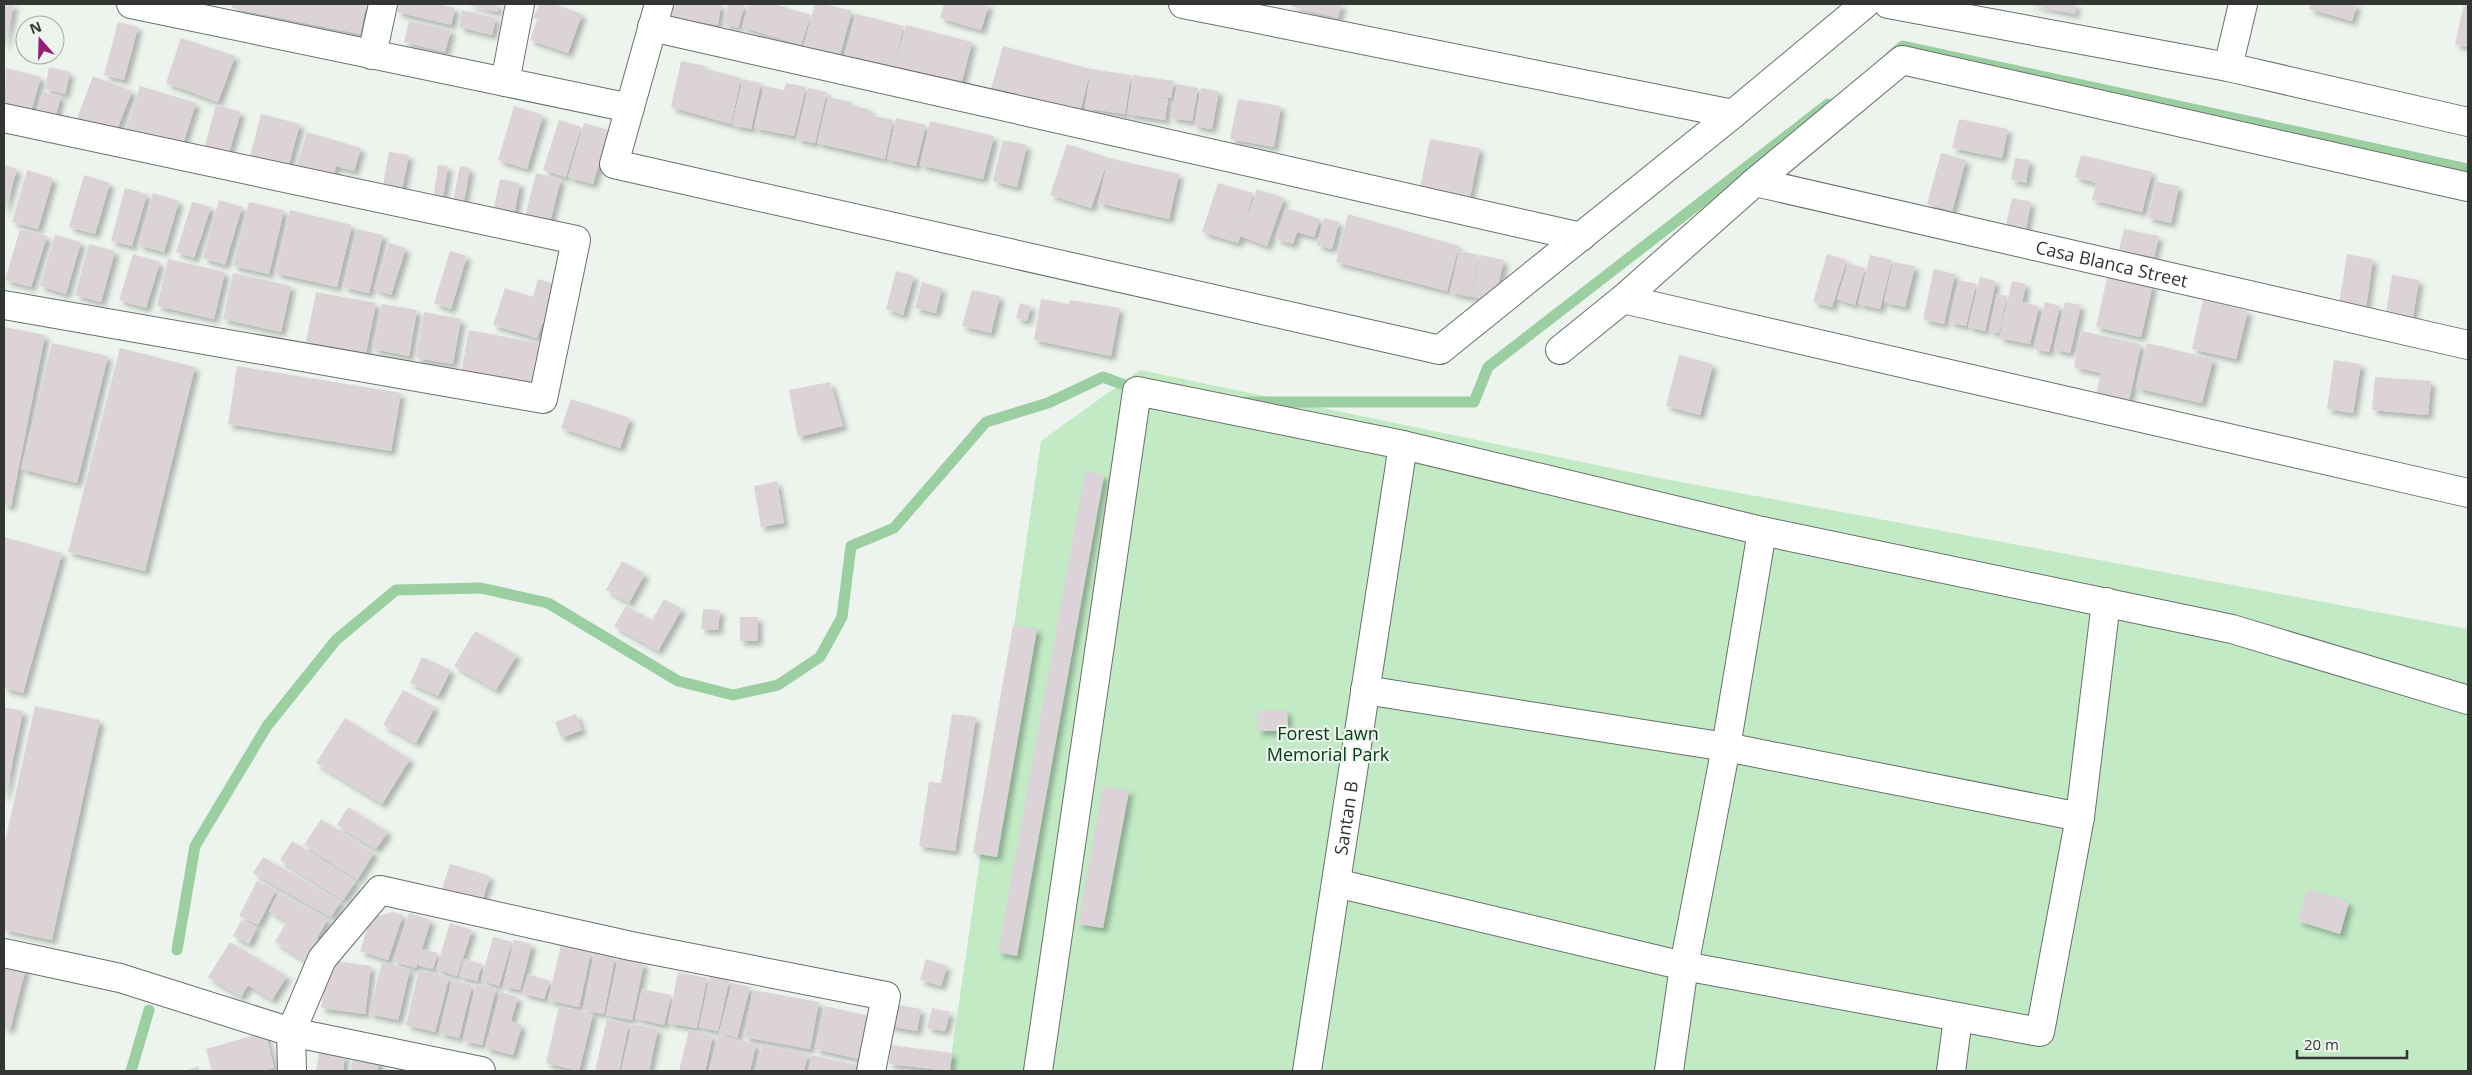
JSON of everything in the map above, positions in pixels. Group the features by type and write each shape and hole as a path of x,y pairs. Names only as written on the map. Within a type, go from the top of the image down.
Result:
{"street":[{"path":"132,4 630,108"},
{"path":"372,54 383,4"},
{"path":"505,82 520,4"},
{"path":"1183,4 1733,114"},
{"path":"1580,237 656,15 614,164 1440,350 1733,114 1865,4"},
{"path":"1888,4 2228,67 2468,122"},
{"path":"2228,67 2243,4"},
{"path":"1560,350 1623,299 1755,182 1902,60 2468,187"},
{"path":"4,118 576,240 543,399 4,305"},
{"name":"Casa Blanca Street","path":"1755,182 2468,345"},
{"path":"1623,299 2468,493"},
{"path":"1038,1071 1137,391 1403,445 1762,531 2232,629 2468,700"},
{"name":"Santan B","path":"1308,1071 1403,445"},
{"path":"1670,1071 1684,966 1726,747 1762,531"},
{"path":"1336,883 1684,966 2040,1032 2080,818 2106,602"},
{"path":"1365,690 1726,747 2080,818"},
{"path":"292,1071 290,1032 322,959 380,890 630,946 886,996 871,1071"},
{"path":"4,953 120,978 290,1032 481,1071"},
{"path":"1951,1071 1958,1018"}],"green space":[{"name":"Forest Lawn Memorial Park","path":"1140,370 1654,477 2468,629 2468,1071 949,1071 1041,441"}],"building":[{"path":"4,4 14,4 5,45 4,45"},
{"path":"233,4 366,4 360,34 232,8"},
{"path":"399,4 438,4 455,8 451,25 397,12"},
{"path":"465,4 499,4 497,12"},
{"path":"539,4 554,4 582,14 568,53 530,40 537,20 545,22 533,18"},
{"path":"674,4 721,4 718,25 671,17"},
{"path":"728,4 745,4 738,28 723,23"},
{"path":"749,4 774,4 811,15 801,45 742,27"},
{"path":"815,4 824,4 852,11 839,58 803,47"},
{"path":"944,4 989,4 981,30 940,18"},
{"path":"1292,4 1342,4 1338,18 1291,6"},
{"path":"2027,4 2076,4 2075,14"},
{"path":"2311,4 2357,4 2352,21 2309,9"},
{"path":"2464,4 2468,4 2468,47 2455,44"},
{"path":"462,10 496,18 492,35 459,27"},
{"path":"856,14 904,26 893,69 844,57"},
{"path":"409,21 451,30 445,52 404,42"},
{"path":"118,22 138,27 124,80 104,75"},
{"path":"906,25 972,42 961,85 894,68"},
{"path":"181,38 235,56 218,102 166,83"},
{"path":"1003,46 1091,69 1078,119 989,96"},
{"path":"681,61 706,66 703,79 706,69 741,78 731,124 671,107"},
{"path":"49,67 70,72 65,94 45,89"},
{"path":"6,68 41,77 28,122 4,116"},
{"path":"1091,69 1131,75 1125,114 1085,108"},
{"path":"1133,75 1174,81 1171,98 1145,95 1168,99 1165,120 1127,114"},
{"path":"93,76 132,91 113,140 74,126"},
{"path":"743,79 761,83 751,129 732,125"},
{"path":"786,83 806,87 794,136 754,128 764,86 784,90"},
{"path":"1177,84 1198,88 1192,121 1171,118"},
{"path":"140,86 196,103 179,156 123,139"},
{"path":"808,88 827,92 815,143 796,139"},
{"path":"1201,88 1219,91 1212,129 1194,126"},
{"path":"43,92 61,96 52,129 34,124"},
{"path":"828,97 851,102 851,105 871,110 870,115 893,120 885,159 817,143"},
{"path":"1238,99 1281,106 1274,147 1230,139"},
{"path":"216,105 241,112 227,159 203,152"},
{"path":"514,106 543,115 527,169 498,160"},
{"path":"261,114 300,124 285,178 247,168"},
{"path":"896,118 926,125 916,166 887,159"},
{"path":"1959,119 2008,129 2002,158 1952,148"},
{"path":"559,120 581,127 566,177 543,170"},
{"path":"930,121 994,136 983,179 920,165"},
{"path":"584,123 609,130 593,184 568,177"},
{"path":"307,132 361,148 354,171 336,166 333,179 296,168"},
{"path":"1430,139 1480,148 1469,202 1419,193"},
{"path":"1003,140 1027,145 1017,187 993,181"},
{"path":"1067,144 1109,158 1179,174 1169,219 1098,203 1108,160 1091,208 1050,195"},
{"path":"389,152 409,155 400,199 381,196"},
{"path":"1941,153 1966,160 1952,211 1927,204"},
{"path":"2081,155 2152,172 2142,212 2092,200 2096,183 2075,177"},
{"path":"2015,158 2030,160 2026,183 2011,180"},
{"path":"4,165 17,169 4,214"},
{"path":"438,165 448,166 442,204 433,203"},
{"path":"460,166 470,168 462,212 451,210"},
{"path":"27,170 53,178 38,229 12,222"},
{"path":"536,173 561,179 547,233 522,228"},
{"path":"84,175 110,183 95,234 69,227"},
{"path":"500,179 520,183 512,226 491,222"},
{"path":"2156,182 2179,186 2171,223 2148,218"},
{"path":"1218,183 1253,193 1245,223 1257,189 1284,198 1267,246 1240,236 1238,243 1202,232"},
{"path":"125,188 147,194 132,246 111,241"},
{"path":"153,193 179,201 164,252 138,245"},
{"path":"2012,198 2031,202 2026,229 2006,225"},
{"path":"219,200 242,207 225,265 203,258"},
{"path":"192,202 211,207 194,258 176,252"},
{"path":"249,202 284,210 269,274 233,266"},
{"path":"1286,208 1320,219 1314,237 1297,232 1293,244 1276,239"},
{"path":"290,210 352,225 337,287 275,273"},
{"path":"1348,214 1459,246 1447,291 1336,262"},
{"path":"1324,218 1339,222 1332,249 1317,245"},
{"path":"20,229 47,236 31,287 5,280"},
{"path":"357,229 383,235 369,293 343,287"},
{"path":"2124,229 2159,236 2154,257 2119,250"},
{"path":"55,235 81,242 66,294 40,286"},
{"path":"389,243 406,248 391,295 374,289"},
{"path":"89,244 115,251 101,302 75,295"},
{"path":"450,251 467,256 451,309 434,303"},
{"path":"1459,251 1479,255 1470,297 1450,292"},
{"path":"133,254 160,262 146,308 119,300"},
{"path":"1827,254 1847,260 1832,307 1813,302"},
{"path":"2347,254 2373,259 2366,308 2339,304"},
{"path":"1480,255 1504,260 1494,302 1471,296"},
{"path":"1870,255 1892,260 1880,309 1858,304"},
{"path":"168,259 225,272 214,319 157,306"},
{"path":"1893,262 1915,266 1905,307 1884,302"},
{"path":"1848,263 1865,268 1855,305 1837,299"},
{"path":"1934,269 1955,274 1944,324 1923,319"},
{"path":"896,271 914,276 903,315 886,309"},
{"path":"233,273 291,286 281,332 223,319"},
{"path":"2108,274 2153,284 2141,337 2096,327"},
{"path":"2392,275 2419,280 2411,329 2384,325"},
{"path":"1980,277 1996,281 1985,331 1968,327"},
{"path":"538,279 558,285 550,325 542,323 537,338 493,325 505,288 533,297"},
{"path":"1959,280 1976,284 1966,326 1949,322"},
{"path":"2012,281 2026,284 2022,302 2039,306 2030,344 1999,338"},
{"path":"922,282 942,288 936,313 915,308"},
{"path":"972,290 1000,296 991,333 962,326"},
{"path":"316,292 376,303 366,353 306,342"},
{"path":"1997,294 2007,296 1999,333 1989,331"},
{"path":"1041,299 1069,304 1070,300 1120,308 1111,356 1034,340"},
{"path":"2203,300 2248,311 2236,359 2192,349"},
{"path":"2045,302 2060,306 2049,352 2034,349"},
{"path":"2065,302 2081,305 2070,353 2054,349"},
{"path":"1020,303 1031,306 1027,321 1016,318"},
{"path":"382,304 417,310 409,356 373,349"},
{"path":"424,312 461,319 453,364 416,358"},
{"path":"4,327 45,335 11,506 4,505"},
{"path":"469,330 548,345 540,388 461,373"},
{"path":"2081,331 2141,344 2129,401 2096,394 2101,373 2074,367"},
{"path":"52,343 108,356 77,483 21,469"},
{"path":"2147,343 2213,359 2202,403 2136,388"},
{"path":"120,348 195,367 145,571 68,552"},
{"path":"1679,355 1713,364 1700,415 1666,406"},
{"path":"2334,360 2361,364 2353,413 2327,409"},
{"path":"237,366 401,393 391,451 228,424"},
{"path":"2375,377 2431,381 2428,415 2372,410"},
{"path":"830,382 843,426 798,437 789,390"},
{"path":"571,399 630,418 620,448 561,428"},
{"path":"1085,471 1104,475 1017,956 998,952"},
{"path":"777,481 784,523 761,527 754,486"},
{"path":"4,537 62,553 23,693 4,688"},
{"path":"622,561 645,574 629,603 606,590"},
{"path":"664,599 682,609 658,651 614,626 626,606 652,620"},
{"path":"703,609 720,610 718,630 701,629"},
{"path":"740,617 758,617 758,641 740,641"},
{"path":"1013,625 1037,629 997,857 973,853"},
{"path":"475,631 517,655 496,690 454,666"},
{"path":"422,657 451,670 438,696 410,683"},
{"path":"403,690 435,707 416,743 383,725"},
{"path":"35,706 100,720 52,940 4,930 4,846"},
{"path":"4,707 23,711 5,798 4,798"},
{"path":"1287,710 1288,731 1258,731 1257,711"},
{"path":"576,714 582,730 561,738 555,722"},
{"path":"952,714 976,717 955,851 919,846 929,782 941,783"},
{"path":"345,718 410,759 382,804 316,763"},
{"path":"1103,786 1129,791 1103,928 1078,924"},
{"path":"348,807 388,832 376,849 337,825"},
{"path":"321,819 374,853 357,880 304,845"},
{"path":"292,841 356,881 343,900 280,860"},
{"path":"263,857 341,901 331,917 253,873"},
{"path":"450,864 490,876 481,905 441,892"},
{"path":"257,881 276,890 258,925 239,916"},
{"path":"2307,889 2349,902 2340,934 2298,921"},
{"path":"279,892 328,919 317,938 311,935 318,939 305,961 275,942 287,921 269,911"},
{"path":"393,912 403,915 388,960 360,951 371,918"},
{"path":"409,913 431,920 416,968 393,961"},
{"path":"242,919 257,927 249,944 233,936"},
{"path":"450,923 472,930 457,976 436,969"},
{"path":"493,937 512,942 499,986 481,980"},
{"path":"514,940 532,944 520,990 503,986"},
{"path":"230,942 287,976 272,1000 248,985 241,997 208,977"},
{"path":"561,945 591,952 579,1007 548,1000"},
{"path":"422,949 438,953 433,969 418,965"},
{"path":"594,953 615,957 604,1014 583,1010"},
{"path":"618,958 644,963 632,1020 606,1015"},
{"path":"464,959 482,964 477,981 459,976"},
{"path":"926,959 947,966 941,986 920,980"},
{"path":"329,960 371,966 365,1014 321,1008"},
{"path":"4,962 26,968 10,1029 4,1028"},
{"path":"382,962 410,969 398,1020 369,1014"},
{"path":"419,970 449,977 435,1032 406,1025"},
{"path":"678,972 707,978 697,1028 668,1023"},
{"path":"528,974 550,981 544,999 522,993"},
{"path":"710,976 729,980 718,1031 699,1027"},
{"path":"452,980 472,985 459,1038 439,1033"},
{"path":"732,983 750,987 737,1038 719,1033"},
{"path":"476,984 496,988 482,1045 463,1041"},
{"path":"642,989 671,995 664,1025 635,1018"},
{"path":"753,990 819,1002 810,1049 744,1037"},
{"path":"501,992 518,997 511,1021 522,1025 513,1055 485,1048"},
{"path":"891,1004 921,1009 917,1031 888,1026"},
{"path":"559,1006 593,1014 579,1071 546,1063"},
{"path":"825,1006 869,1016 859,1059 815,1049"},
{"path":"932,1008 950,1012 945,1031 927,1028"},
{"path":"607,1019 629,1024 619,1071 595,1071"},
{"path":"632,1024 658,1029 649,1071 621,1071"},
{"path":"689,1030 713,1035 705,1071 679,1071"},
{"path":"265,1032 274,1068 262,1071 212,1071 206,1049"},
{"path":"718,1035 756,1044 750,1071 709,1071"},
{"path":"762,1044 808,1054 804,1071 756,1071"},
{"path":"891,1045 952,1053 950,1071 889,1064"},
{"path":"319,1052 345,1055 343,1071 316,1071"},
{"path":"354,1054 380,1060 377,1071 350,1071"},
{"path":"812,1055 861,1066 859,1071 808,1071"},
{"path":"198,1066 200,1071 185,1071"}],"waterway":[{"path":"1891,56 1903,46 2468,169"},
{"path":"1245,402 1474,402 1488,367 1828,104"},
{"path":"177,950 195,846 267,726 336,640 396,590 481,588 548,603 678,681 733,695 778,685 820,657 842,617 851,546 894,528 986,422 1048,403 1103,377 1138,390"},
{"path":"131,1071 149,1010"}]}
